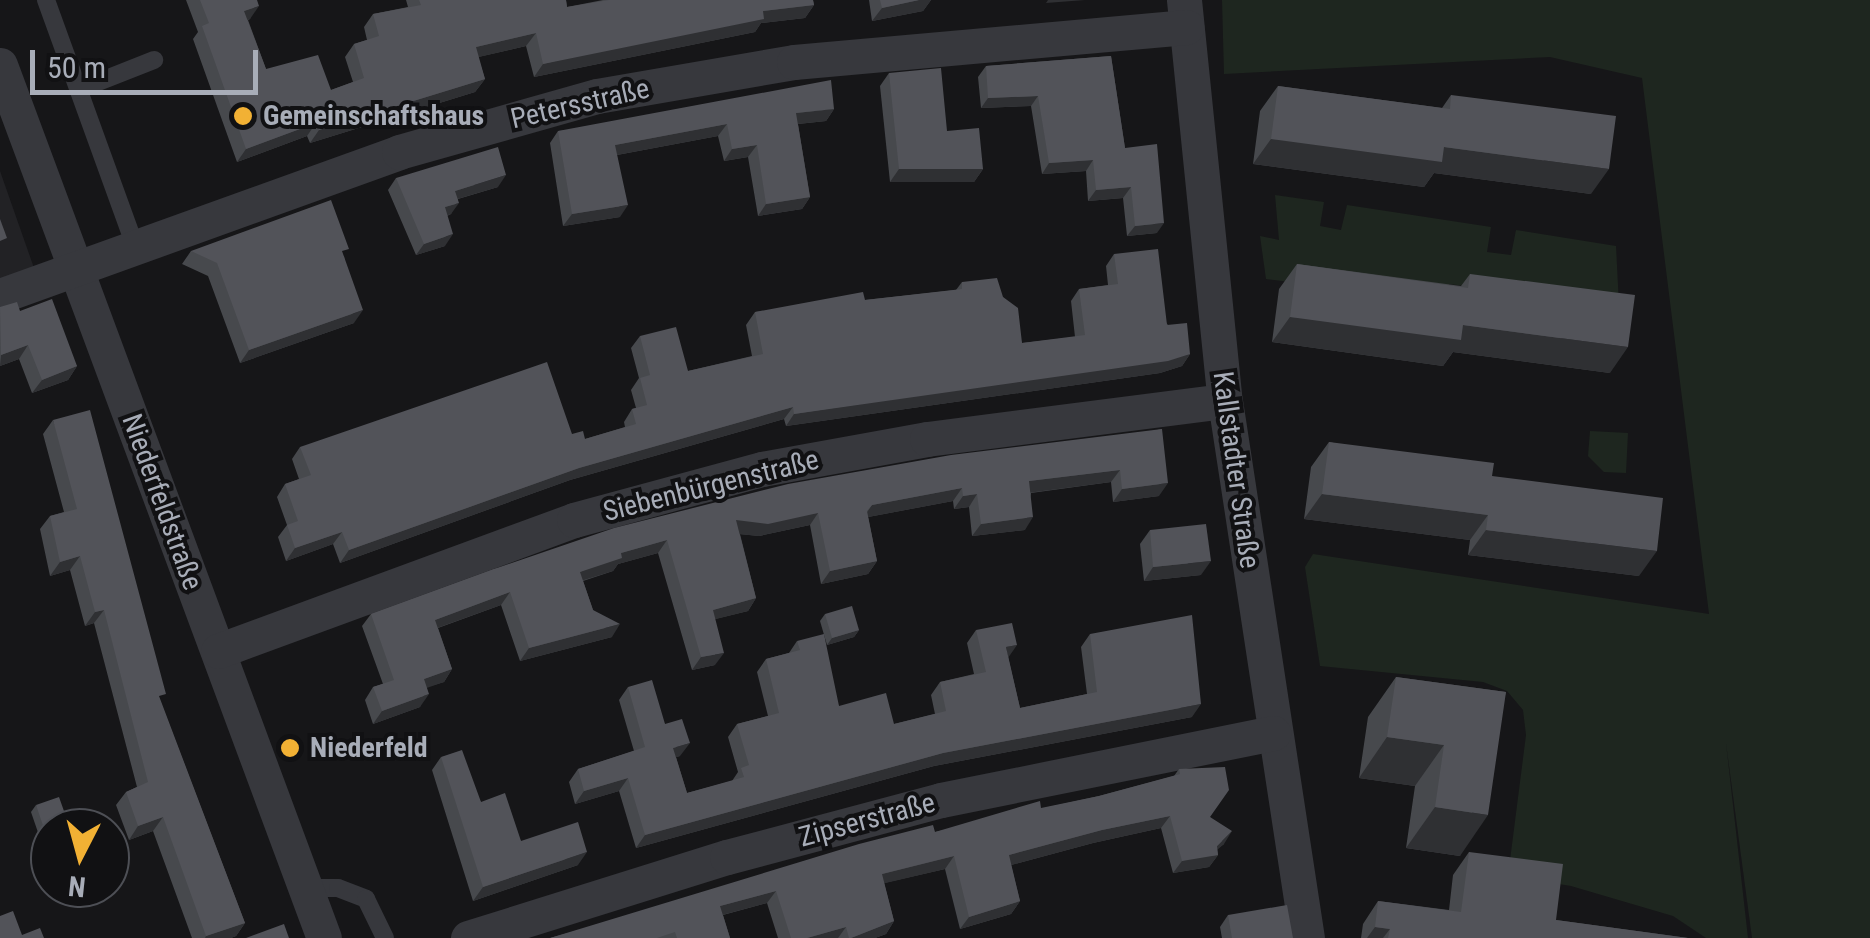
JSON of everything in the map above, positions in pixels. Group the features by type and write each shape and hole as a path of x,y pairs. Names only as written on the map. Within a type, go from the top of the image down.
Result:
{"street":[{"name":"Petersstraße","path":"0,296 400,152 596,96 813,60 1185,14"},
{"name":"Kallstadter Straße","path":"1185,14 1225,401 1307,938"},
{"name":"Niederfeldstraße","path":"0,66 324,938"},
{"name":"Siebenbürgenstraße","path":"218,651 574,520 762,469 927,439 1225,401"},
{"name":"Zipserstraße","path":"468,938 727,857 941,800 1273,733"}],"lane":[{"path":"46,0 134,246"},
{"path":"78,90 154,60"},
{"path":"306,888 338,888 366,900 385,938"}],"shaded area":[{"path":"1222,0 1870,0 1870,938 1752,938 1726,743 1748,938 1706,938 1673,916 1571,886 1508,876 1526,735 1523,710 1507,691 1483,682 1320,666 1305,567 1313,554 1709,614 1642,78 1550,57 1224,74"},
{"path":"0,171 34,268 0,281"},
{"path":"1275,195 1324,202 1320,226 1341,230 1347,205 1491,227 1487,252 1511,255 1516,230 1616,246 1619,305 1449,284 1443,301 1266,279 1260,236 1279,240"},
{"path":"1590,431 1628,433 1626,473 1604,472 1588,456"}],"building":[{"path":"200,0 257,0 259,6 244,11 266,69 318,55 331,90 364,78 354,44 379,36 373,14 421,5 419,0 566,0 567,7 609,0 813,0 814,5 763,11 764,19 543,64 536,33 476,47 485,79 319,130 316,123 246,149 202,26 209,23"},
{"path":"880,0 919,0 882,8"},
{"path":"1111,56 1125,148 1157,144 1164,223 1135,226 1131,187 1096,190 1093,160 1049,163 1038,96 988,98 986,66"},
{"path":"941,68 947,131 979,128 983,169 899,169 889,73"},
{"path":"831,80 834,109 796,113 810,197 766,204 757,145 732,149 727,124 615,145 628,205 572,214 558,131"},
{"path":"1278,86 1450,109 1451,95 1616,116 1609,169 1444,147 1442,162 1271,139"},
{"path":"498,147 506,175 455,191 459,203 445,207 453,234 424,244 396,178"},
{"path":"331,200 349,249 342,251 363,310 249,350 217,263 191,251"},
{"path":"0,219 7,238 0,241"},
{"path":"1158,249 1167,325 1187,323 1190,354 1168,361 794,414 793,407 579,468 349,550 342,532 295,548 287,525 298,521 285,484 311,475 300,447 547,362 572,434 583,431 585,439 636,424 632,409 647,405 640,378 650,375 640,336 676,327 688,371 763,354 755,312 863,292 865,300 962,289 962,282 997,278 1003,297 1018,308 1022,343 1085,335 1079,289 1118,284 1114,254"},
{"path":"1297,264 1468,288 1470,274 1635,295 1628,347 1463,325 1461,340 1290,317"},
{"path":"52,299 77,366 42,380 28,345 1,355 0,307 17,302 20,311"},
{"path":"90,410 166,694 159,696 245,923 206,936 163,817 138,826 126,792 148,782 104,610 95,612 80,556 60,562 50,516 77,509 53,420"},
{"path":"1162,429 1168,483 1122,489 1120,470 1029,481 1033,517 981,524 977,494 963,496 962,488 872,505 867,511 877,561 830,571 818,513 768,524 736,520 756,598 713,610 724,653 701,657 667,540 621,553 622,558 580,572 593,610 620,624 529,648 510,592 435,620 452,669 424,679 429,694 382,711 373,687 394,680 371,614 614,528 788,484 951,455"},
{"path":"1329,442 1494,463 1492,476 1663,498 1657,551 1486,530 1488,515 1322,494"},
{"path":"1206,524 1211,561 1153,567 1150,530"},
{"path":"852,606 859,630 832,638 825,614"},
{"path":"1192,615 1201,704 943,753 645,835 628,778 584,791 578,769 645,747 628,687 652,680 665,724 682,719 690,743 673,748 687,793 744,777 741,768 749,765 737,724 779,713 766,659 800,650 797,641 824,634 839,706 886,693 894,724 946,711 940,682 986,672 976,630 1012,623 1017,645 1006,647 1020,708 1097,692 1090,634"},
{"path":"1396,677 1506,692 1488,815 1435,807 1444,745 1387,737"},
{"path":"462,750 481,802 505,793 521,841 578,822 587,852 483,887 441,757"},
{"path":"1225,767 1229,790 1210,817 1232,831 1217,846 1218,855 1182,861 1170,816 1009,855 1020,901 969,917 954,856 882,874 894,921 851,938 846,927 807,938 791,938 776,891 720,906 730,938 677,938 675,932 657,938 550,938 933,825 935,832 1040,801 1041,808 1099,796 1180,774 1179,769"},
{"path":"59,797 63,808 37,808 36,805"},
{"path":"1469,852 1563,864 1556,920 1688,938 1388,938 1390,929 1375,927 1378,901 1461,912"},
{"path":"1287,905 1293,938 1232,938 1228,915"},
{"path":"13,911 22,935 40,928 44,938 0,938 0,916"},
{"path":"284,924 289,938 246,938"}],"place":[{"name":"Gemeinschaftshaus","path":"243,116"},
{"name":"Niederfeld","path":"290,748"}]}
